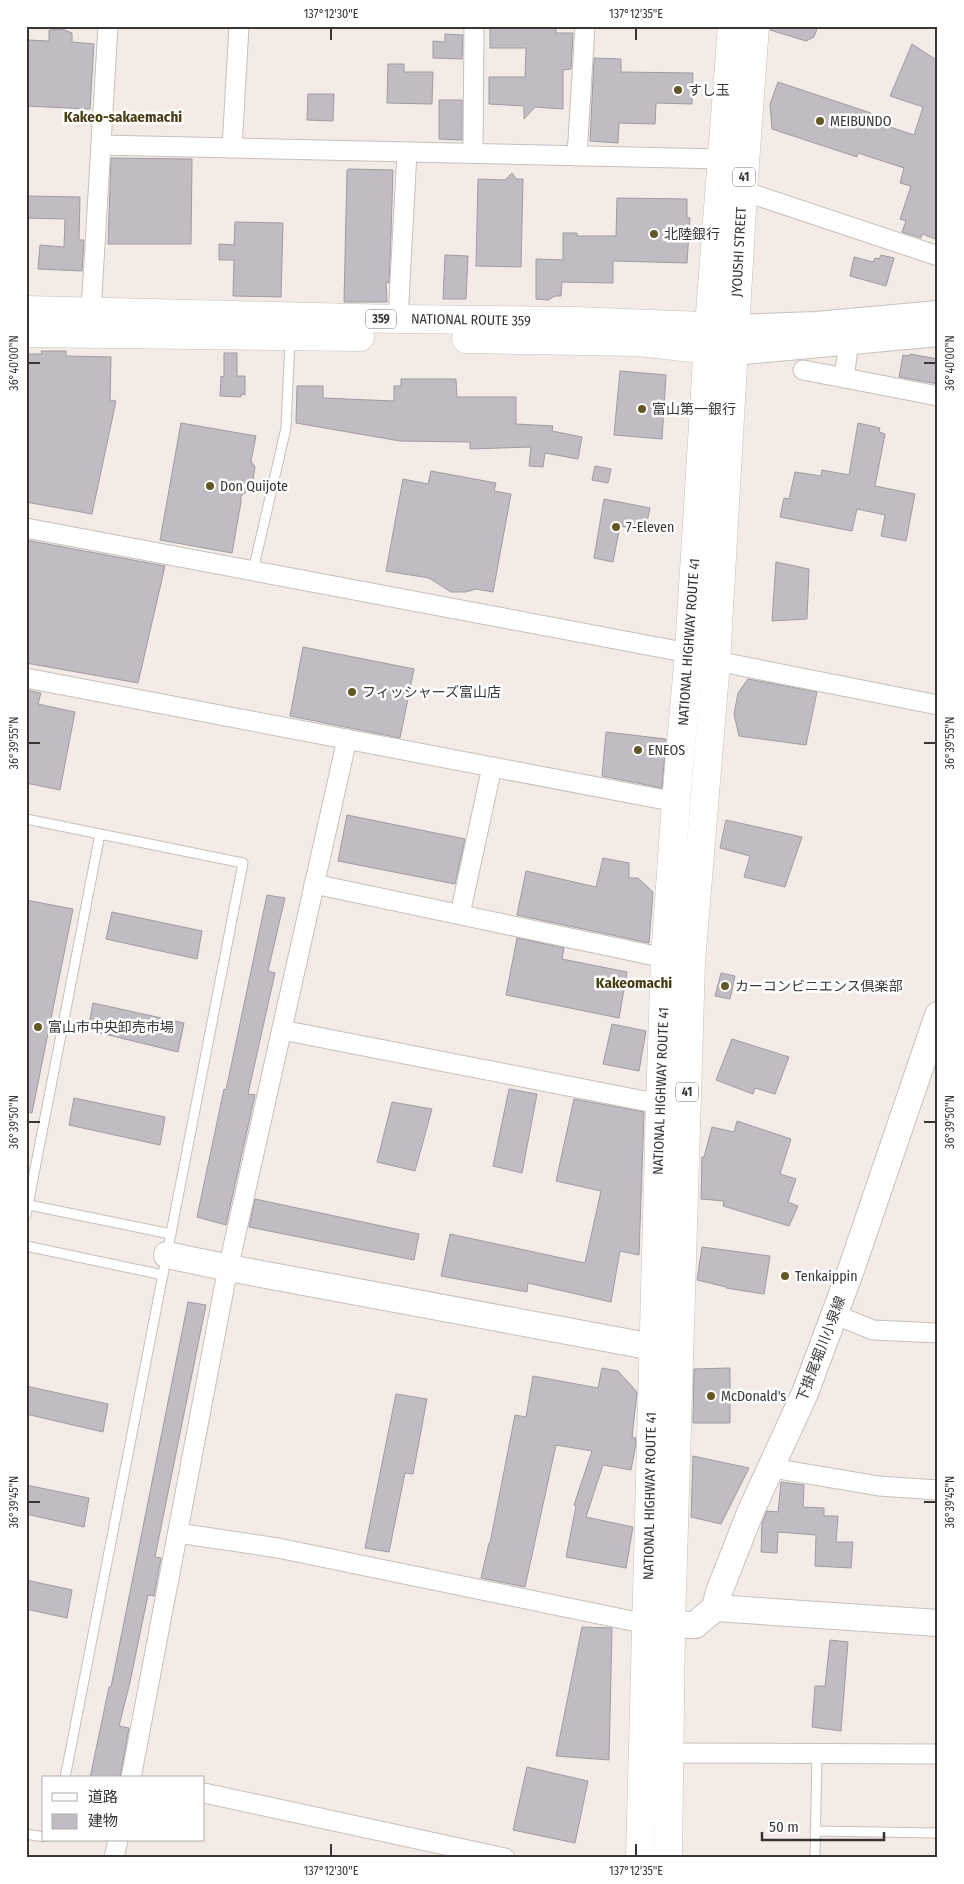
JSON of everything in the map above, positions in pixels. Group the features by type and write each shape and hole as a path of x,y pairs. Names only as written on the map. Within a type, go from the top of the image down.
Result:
{"highway":[{"name":"JYOUSHI STREET","path":"722,339 723,159 732,26"},
{"name":"JYOUSHI STREET","path":"722,339 742,191 755,26"},
{"name":"NATIONAL ROUTE 359","path":"26,310 398,319 575,321 722,339"},
{"name":"NATIONAL ROUTE 359","path":"26,332 639,342 722,339"},
{"name":"NATIONAL HIGHWAY ROUTE 41","path":"667,1348 660,1104 666,958 676,802 689,654 722,339"},
{"name":"NATIONAL HIGHWAY ROUTE 41","path":"640,1858 659,1624 667,1348 691,962 716,661 722,339"},
{"name":"NATIONAL HIGHWAY ROUTE 41","path":"659,1624 670,1753 668,1858"}],"street":[{"path":"91,312 108,26"},
{"path":"232,148 239,26"},
{"path":"473,153 474,26"},
{"path":"577,156 585,26"},
{"path":"101,145 723,159"},
{"path":"398,319 407,152"},
{"path":"742,191 938,256"},
{"path":"722,339 816,325 938,314"},
{"path":"722,339 850,341 938,333"},
{"path":"844,378 850,341"},
{"path":"803,370 938,396"},
{"path":"26,528 689,654"},
{"path":"716,661 938,705"},
{"path":"26,678 676,802"},
{"path":"132,1776 229,1268 347,739"},
{"path":"460,914 492,767"},
{"path":"314,884 666,958"},
{"name":"下掛尾堀川小泉線","path":"715,1608 736,1549 805,1393 836,1315 938,1015"},
{"path":"282,1030 660,1104"},
{"path":"167,1255 667,1348"},
{"path":"836,1315 873,1330 938,1333"},
{"path":"772,1468 879,1486 938,1490"},
{"path":"178,1533 278,1548 659,1624 695,1625 715,1608 938,1623"},
{"path":"670,1753 938,1754"},
{"path":"205,1792 505,1858"},
{"path":"114,1858 118,1842"}],"lane":[{"path":"253,571 286,428 290,336"},
{"path":"26,819 243,863 65,1776"},
{"path":"26,1215 100,834"},
{"path":"29,1205 167,1255"},
{"path":"26,1246 167,1255"},
{"path":"814,1858 817,1753"},
{"path":"815,1831 938,1834"},
{"path":"26,1834 42,1837"}],"building":[{"path":"490,26 556,26 556,33 573,33 571,69 563,70 563,109 535,107 524,119 524,106 489,104 489,77 525,77 526,48 490,48"},
{"path":"770,26 818,26 814,37 806,41 770,30"},
{"path":"62,29 72,33 72,42 94,44 90,109 26,106 28,40 49,41 49,30"},
{"path":"445,34 463,35 462,59 433,58 433,41 445,42"},
{"path":"912,44 938,61 938,240 922,234 921,238 902,232 906,221 900,219 911,186 900,183 904,168 858,153 857,157 772,129 770,104 778,82 871,113 869,120 914,135 923,107 890,96"},
{"path":"594,58 621,59 621,72 693,73 692,104 656,103 655,124 619,123 618,143 590,141"},
{"path":"388,64 404,64 404,72 433,72 432,104 387,103"},
{"path":"308,94 334,94 333,121 307,120"},
{"path":"439,100 462,100 462,140 439,139"},
{"path":"111,158 192,159 191,244 108,244"},
{"path":"347,170 393,170 389,283 386,282 387,302 344,302"},
{"path":"512,173 516,179 523,179 521,267 476,266 478,179 505,180"},
{"path":"26,196 80,197 79,240 84,240 82,271 38,269 40,245 64,247 65,219 26,218"},
{"path":"617,198 687,199 687,217 690,218 687,263 613,261 613,283 562,282 561,296 555,296 548,300 536,299 536,259 563,260 563,233 577,233 577,236 616,236"},
{"path":"235,222 283,223 281,297 233,296 234,260 219,260 219,244 234,245"},
{"path":"445,255 468,256 466,299 443,299"},
{"path":"881,255 894,258 886,286 850,276 854,257 873,262 875,258 879,259"},
{"path":"41,351 66,351 66,356 111,357 110,400 116,401 92,514 26,502 26,354 42,354"},
{"path":"224,353 237,353 237,376 245,376 245,395 241,394 241,397 220,396 221,376 224,377"},
{"path":"910,354 938,359 938,384 899,377 903,355 909,356"},
{"path":"620,371 666,375 662,439 614,435"},
{"path":"401,379 456,379 457,397 516,397 516,424 553,426 552,431 582,437 578,459 545,453 543,467 529,466 531,447 470,449 470,442 400,441 296,423 297,386 323,386 323,398 394,401 394,386 401,386"},
{"name":"Don Quijote","path":"181,423 256,436 251,461 255,467 253,480 246,492 241,496 232,553 160,540"},
{"path":"858,423 880,428 879,432 885,434 875,486 915,494 906,541 881,536 885,515 857,509 852,531 780,517 784,498 789,499 795,472 821,476 822,470 849,475"},
{"path":"595,466 611,469 608,483 592,480"},
{"path":"431,471 496,483 494,491 511,494 493,592 476,589 466,592 451,592 429,578 386,571 403,479 428,484"},
{"path":"604,499 650,508 645,531 620,526 613,562 594,558"},
{"path":"26,540 165,566 138,683 26,663"},
{"path":"776,562 809,569 807,619 772,621"},
{"name":"フィッシャーズ富山店","path":"303,647 414,669 400,738 290,716"},
{"path":"748,679 817,692 806,745 739,736 734,714 738,693"},
{"path":"26,690 41,693 38,704 75,712 60,790 26,783"},
{"path":"606,732 666,739 662,788 602,776"},
{"path":"347,815 465,839 455,884 338,861"},
{"path":"726,820 802,837 785,887 744,877 750,856 720,848"},
{"path":"603,858 629,863 629,878 638,878 653,892 649,943 517,915 526,871 596,887"},
{"path":"267,895 285,898 268,971 275,973 248,1094 255,1095 226,1225 197,1217"},
{"name":"富山市中央卸売市場","path":"26,900 73,909 32,1113 26,1112"},
{"path":"112,912 202,931 197,959 106,939"},
{"path":"517,938 564,948 562,959 627,972 619,1018 506,995"},
{"path":"721,973 735,976 730,999 715,996"},
{"path":"93,1003 184,1023 178,1052 88,1030"},
{"path":"612,1024 646,1031 639,1071 603,1064"},
{"path":"732,1039 789,1057 775,1094 755,1088 753,1094 716,1080"},
{"path":"509,1089 537,1094 522,1173 493,1166"},
{"path":"74,1098 165,1117 160,1145 69,1125"},
{"path":"574,1099 644,1112 639,1255 620,1251 611,1302 528,1283 527,1292 441,1276 450,1234 585,1263 601,1191 556,1181"},
{"path":"392,1102 432,1109 415,1171 377,1162"},
{"path":"737,1121 791,1139 780,1174 796,1179 788,1202 798,1206 789,1226 723,1206 724,1201 701,1199 702,1157 704,1157 712,1127 734,1132"},
{"path":"255,1199 419,1234 414,1260 249,1227"},
{"path":"702,1247 770,1256 764,1294 726,1288 697,1280"},
{"path":"188,1302 206,1305 155,1557 161,1558 154,1596 148,1595 119,1726 129,1728 120,1776 90,1776 109,1687 111,1687"},
{"path":"602,1368 618,1371 637,1392 632,1437 636,1438 635,1449 631,1470 603,1465 586,1517 633,1527 626,1568 566,1557 576,1506 574,1505 592,1451 556,1445 525,1587 481,1578 490,1543 515,1415 526,1417 533,1376 598,1388"},
{"name":"McDonald's","path":"730,1368 730,1423 693,1423 694,1369"},
{"path":"26,1386 108,1404 103,1432 26,1414"},
{"path":"396,1394 427,1399 413,1474 405,1473 389,1552 365,1548"},
{"path":"693,1456 749,1468 721,1524 691,1517"},
{"path":"781,1482 804,1485 803,1507 824,1508 824,1516 838,1516 836,1542 853,1542 851,1568 815,1566 816,1535 778,1532 777,1553 761,1552 762,1523 767,1511 778,1512"},
{"path":"26,1485 89,1498 84,1527 26,1514"},
{"path":"26,1580 72,1590 67,1618 26,1609"},
{"path":"582,1627 612,1628 609,1760 556,1756"},
{"path":"830,1640 848,1642 841,1731 812,1727 815,1686 825,1686"},
{"path":"527,1767 588,1781 575,1843 513,1830"}],"place":[{"name":"すし玉","path":"678,90"},
{"name":"MEIBUNDO","path":"820,121"},
{"name":"北陸銀行","path":"654,234"},
{"name":"富山第一銀行","path":"642,409"},
{"name":"Don Quijote","path":"210,486"},
{"name":"7-Eleven","path":"616,527"},
{"name":"フィッシャーズ富山店","path":"352,692"},
{"name":"ENEOS","path":"638,750"},
{"name":"カーコンビニエンス倶楽部","path":"725,986"},
{"name":"富山市中央卸売市場","path":"38,1027"},
{"name":"Tenkaippin","path":"785,1276"},
{"name":"McDonald's","path":"711,1396"}],"district":[{"name":"Kakeo-sakaemachi","path":"123,117"},
{"name":"Kakeomachi","path":"634,983"}]}
